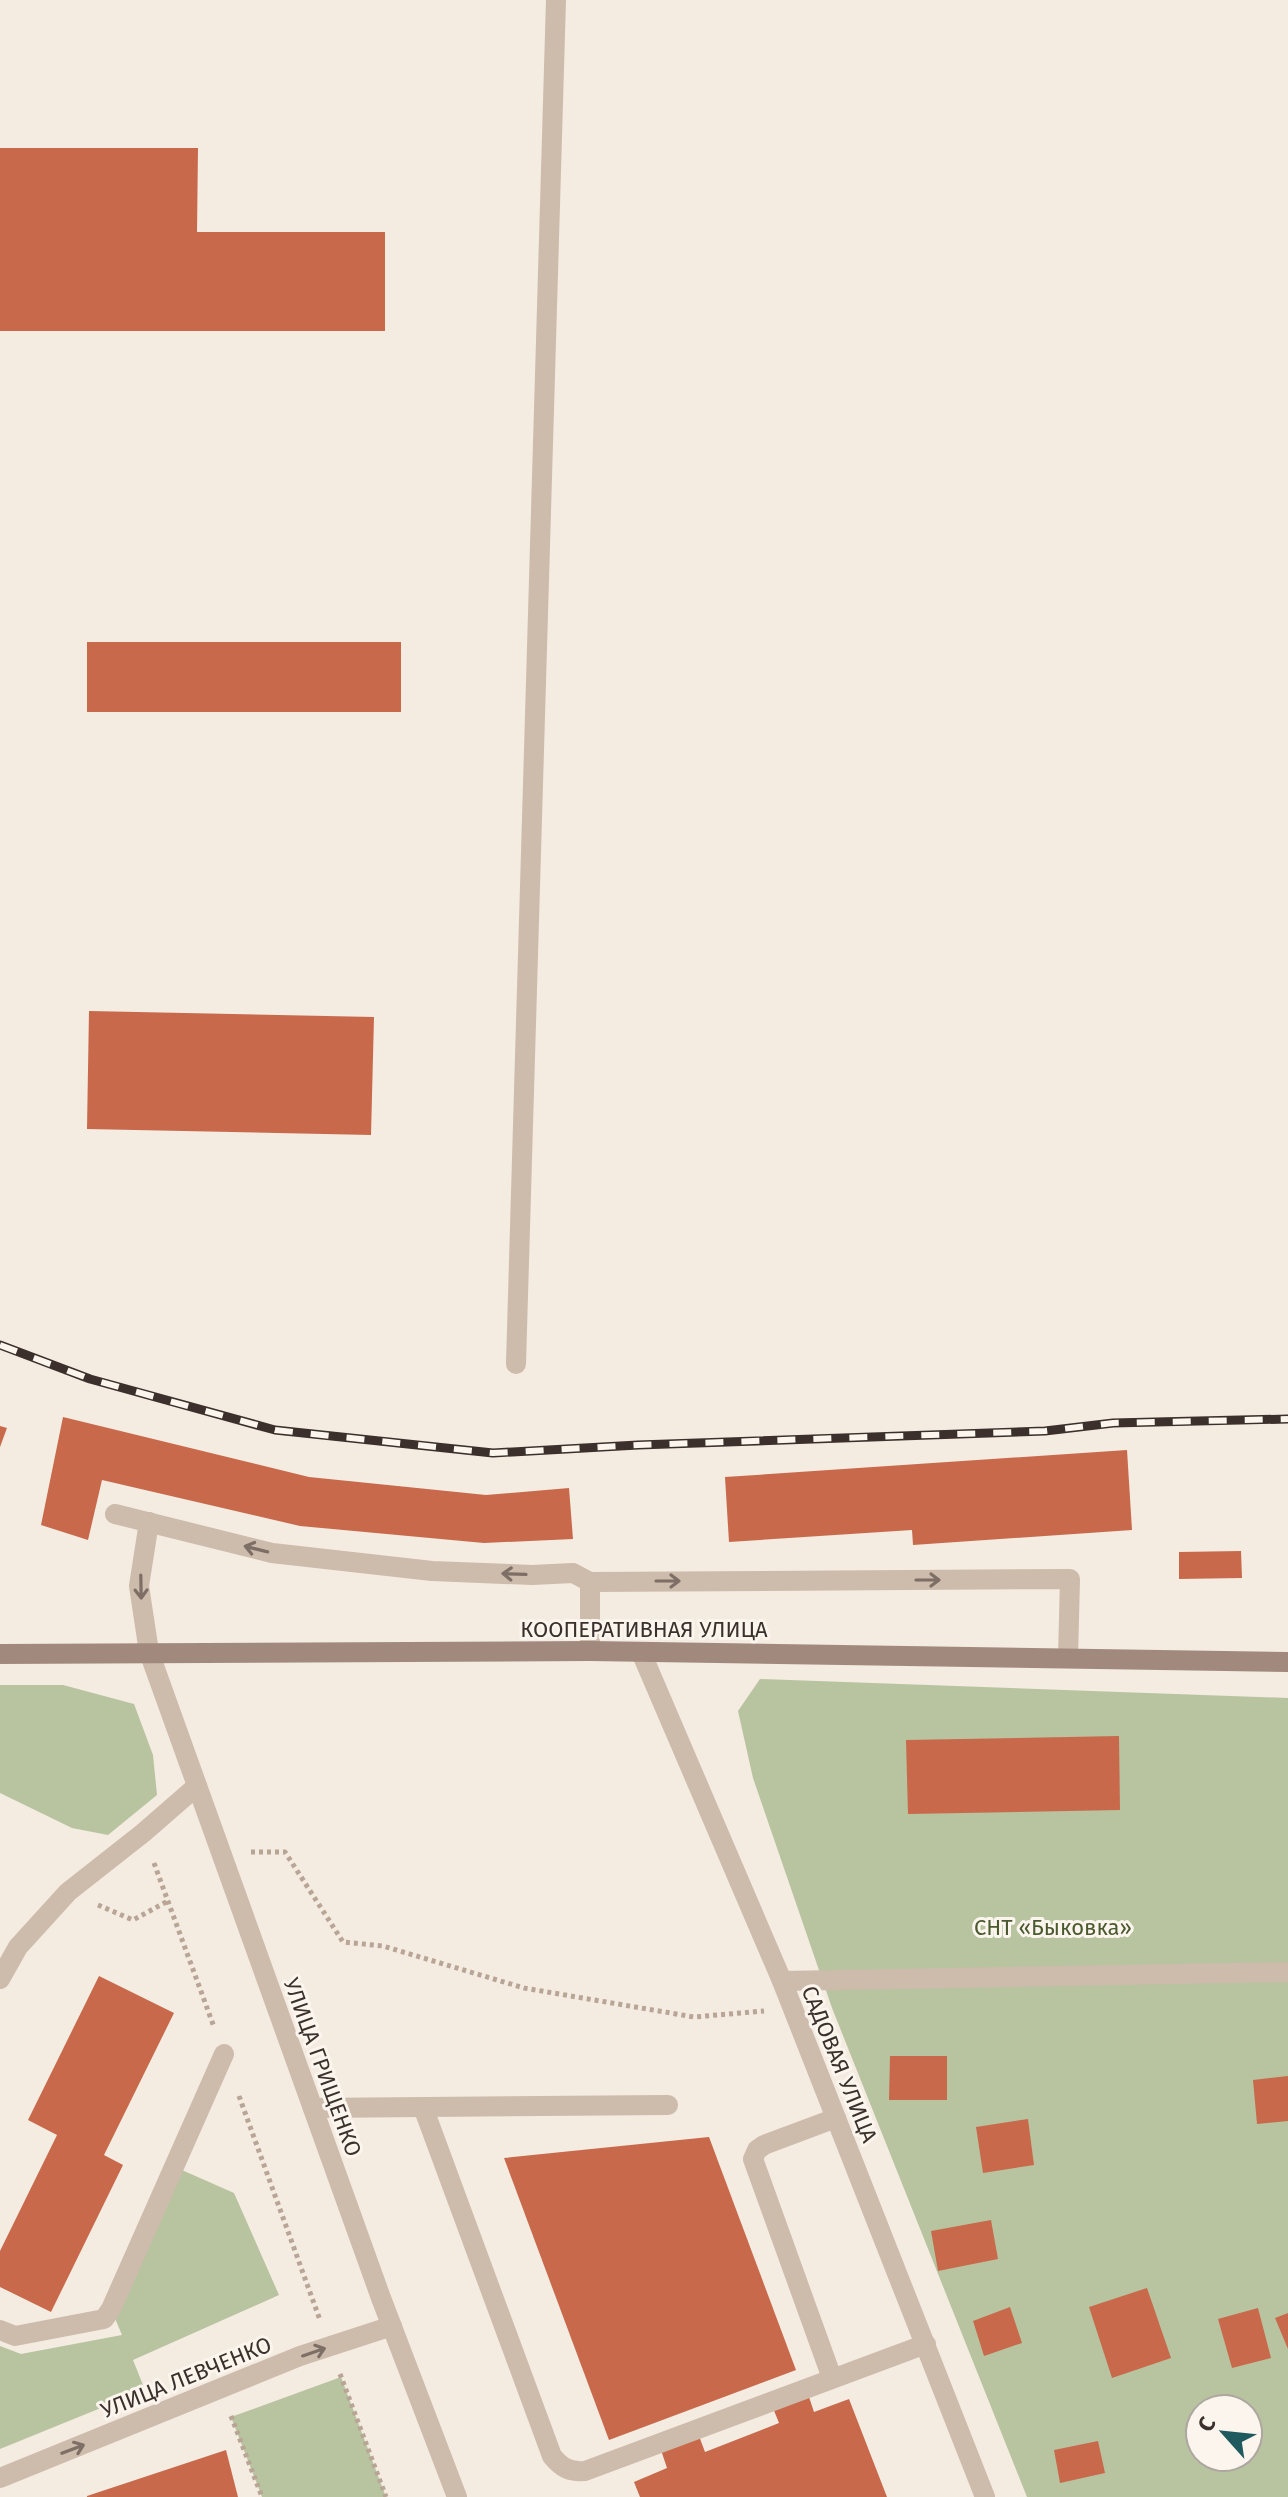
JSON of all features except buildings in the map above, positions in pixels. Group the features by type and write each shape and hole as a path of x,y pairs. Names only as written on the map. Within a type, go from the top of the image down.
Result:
{"main road":[{"name":"КООПЕРАТИВНАЯ УЛИЦА","path":"0,1654 590,1651 1288,1662"}],"street":[{"path":"516,1364 556,0"},
{"path":"115,1514 272,1553 432,1571 532,1575 573,1573 590,1582 1070,1579 1068,1658"},
{"name":"УЛИЦА ГРИЩЕНКО","path":"149,1522 139,1586 149,1652 392,2326 457,2497"},
{"path":"590,1582 590,1651"},
{"name":"САДОВАЯ УЛИЦА","path":"641,1652 793,2008 985,2497"},
{"path":"0,1979 18,1947 68,1892 197,1786"},
{"path":"782,1981 1288,1972"},
{"path":"0,2330 15,2336 104,2319 131,2267 224,2054"},
{"path":"313,2108 668,2105"},
{"path":"423,2107 552,2456 560,2466 572,2472 585,2471 926,2344"},
{"path":"832,2378 753,2159 757,2150 764,2145 836,2118"},
{"name":"УЛИЦА ЛЕВЧЕНКО","path":"0,2478 329,2346 392,2326"}],"path":[{"path":"143,1833 386,2497"},
{"path":"219,1851 285,1852 343,1942 383,1946 524,1988 694,2017 793,2008"},
{"path":"68,1892 133,1920 168,1901"},
{"path":"221,2389 262,2497"}],"green space":[{"name":"СНТ «Быковка»","path":"760,1679 1288,1698 1288,2497 1027,2497 832,2008 753,1778 738,1711"},
{"path":"0,1685 63,1685 134,1704 153,1755 157,1795 108,1835 72,1828 0,1793"},
{"path":"175,2167 234,2193 279,2295 133,2360 145,2390 0,2449 0,2346 21,2354 122,2335 111,2309"},
{"path":"341,2377 386,2497 262,2497 231,2417"}],"railway":[{"path":"0,1345 90,1379 275,1430 493,1453 1045,1431 1113,1423 1288,1419"}]}
